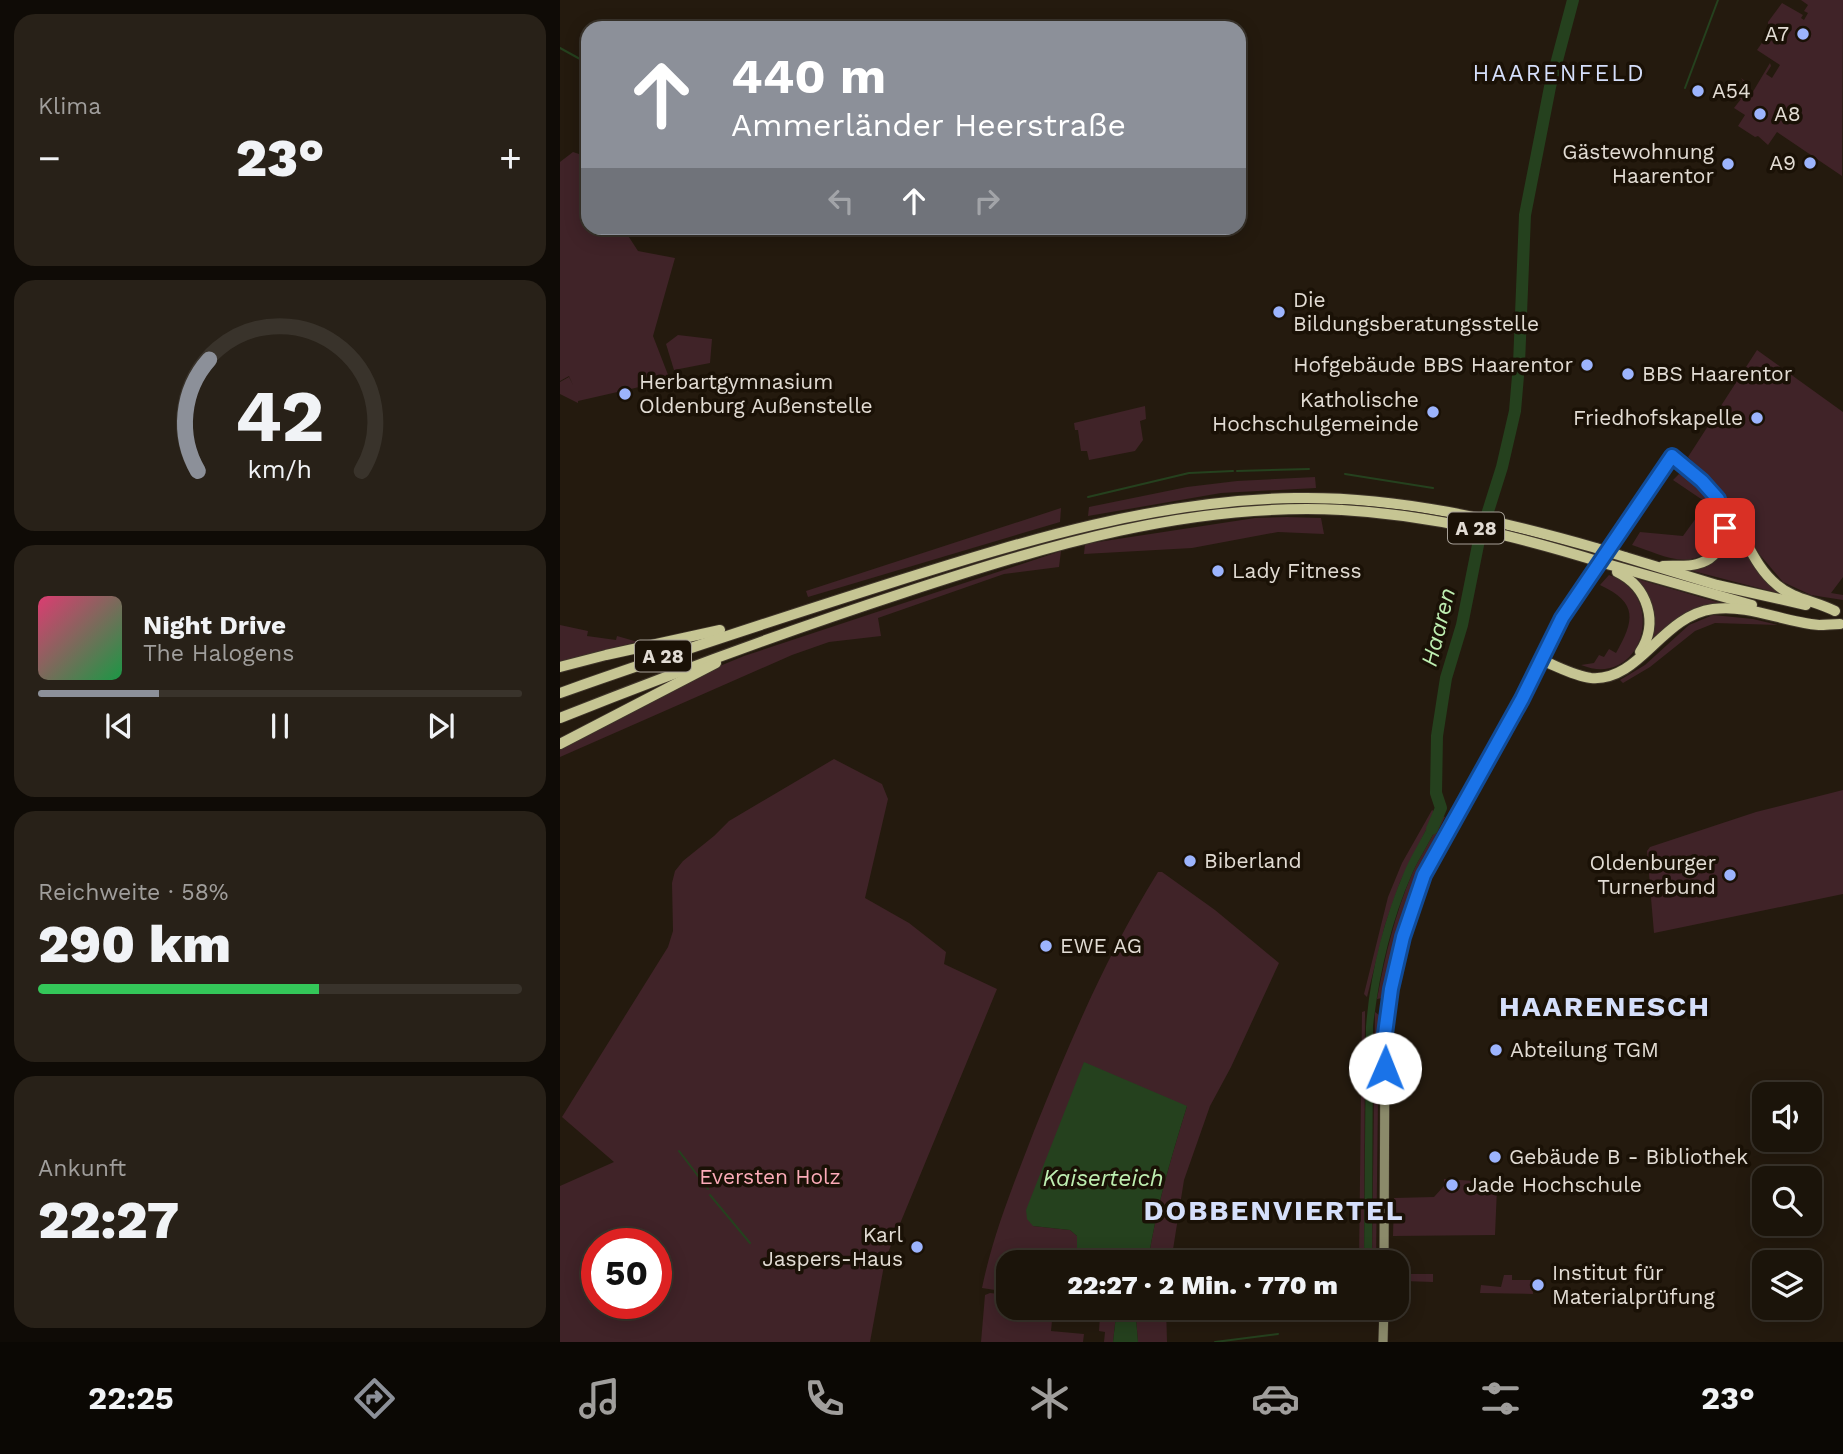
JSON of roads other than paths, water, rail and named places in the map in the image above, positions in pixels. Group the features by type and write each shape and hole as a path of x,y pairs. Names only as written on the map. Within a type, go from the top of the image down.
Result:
{"highway":[{"path":"1672,456 1702,481 1718,499 1760,566 1774,583 1785,591 1839,611"},
{"path":"1652,566 1698,564 1712,557 1721,545 1725,528 1718,499"},
{"name":"A 28","path":"1315,503 1471,527 1606,564 1652,566 1761,596 1839,611"},
{"name":"A 28","path":"560,693 807,609 1052,540 1096,529 1315,503 1396,503 1445,510 1536,531 1620,566 1715,596 1842,624"},
{"name":"A 28","path":"560,718 743,648 1052,540"},
{"path":"1620,566 1638,588 1649,615 1645,642 1631,665"},
{"path":"1541,660 1589,677 1603,678 1617,674 1631,665 1676,624 1702,611 1717,609 1738,609 1819,625 1842,624"},
{"path":"560,667 736,626 768,622"},
{"path":"560,744 743,648"}],"main road":[{"path":"1384,1250 1385,1034 1400,946 1424,875 1570,605 1672,456"},
{"path":"1383,1342 1384,1320"}],"water":[{"path":"1435,812 1442,816 1412,874 1398,910 1382,968 1373,1026 1372,1250 1364,1250 1366,1027 1379,947 1397,888"},
{"name":"Kaiserteich","path":"1084,1062 1187,1106 1150,1250 1077,1250 1077,1236 1070,1230 1033,1226 1027,1219 1026,1210"},
{"path":"1116,1320 1136,1320 1138,1342 1113,1342"}],"waterway":[{"name":"Haaren","path":"1568,0 1572,5"},
{"name":"Haaren","path":"1432,829 1441,808 1436,793 1437,736 1446,678 1462,625 1479,540 1502,467 1515,411 1525,215 1550,87 1573,0"},
{"path":"1685,88 1718,0"},
{"path":"560,48 580,59"},
{"path":"1237,471 1309,469"},
{"path":"1088,497 1189,473 1233,471"},
{"path":"1345,474 1433,488"},
{"path":"679,1151 708,1189"},
{"path":"710,1195 750,1243"},
{"path":"1215,1342 1278,1334"}],"place":[{"name":"A7","path":"1803,34"},
{"name":"A54","path":"1698,91"},
{"name":"A8","path":"1760,114"},
{"name":"A9","path":"1810,163"},
{"name":"Gästewohnung Haarentor","path":"1728,164"},
{"name":"Die Bildungsberatungsstelle","path":"1279,312"},
{"name":"Hofgebäude BBS Haarentor","path":"1587,365"},
{"name":"BBS Haarentor","path":"1628,374"},
{"name":"Herbartgymnasium Oldenburg Außenstelle","path":"625,394"},
{"name":"Katholische Hochschulgemeinde","path":"1433,412"},
{"name":"Friedhofskapelle","path":"1757,418"},
{"name":"Lady Fitness","path":"1218,571"},
{"name":"Biberland","path":"1190,861"},
{"name":"Oldenburger Turnerbund","path":"1730,875"},
{"name":"EWE AG","path":"1046,946"},
{"name":"Abteilung TGM","path":"1496,1050"},
{"name":"Gebäude B - Bibliothek","path":"1495,1157"},
{"name":"Jade Hochschule","path":"1452,1185"},
{"name":"Karl Jaspers-Haus","path":"917,1247"},
{"name":"Institut für Materialprüfung","path":"1538,1285"}],"district":[{"name":"HAARENFELD","path":"1559,73"},
{"name":"HAARENESCH","path":"1605,1006"},
{"name":"DOBBENVIERTEL","path":"1274,1210"}],"park label":[{"name":"Eversten Holz","path":"770,1177"}]}
